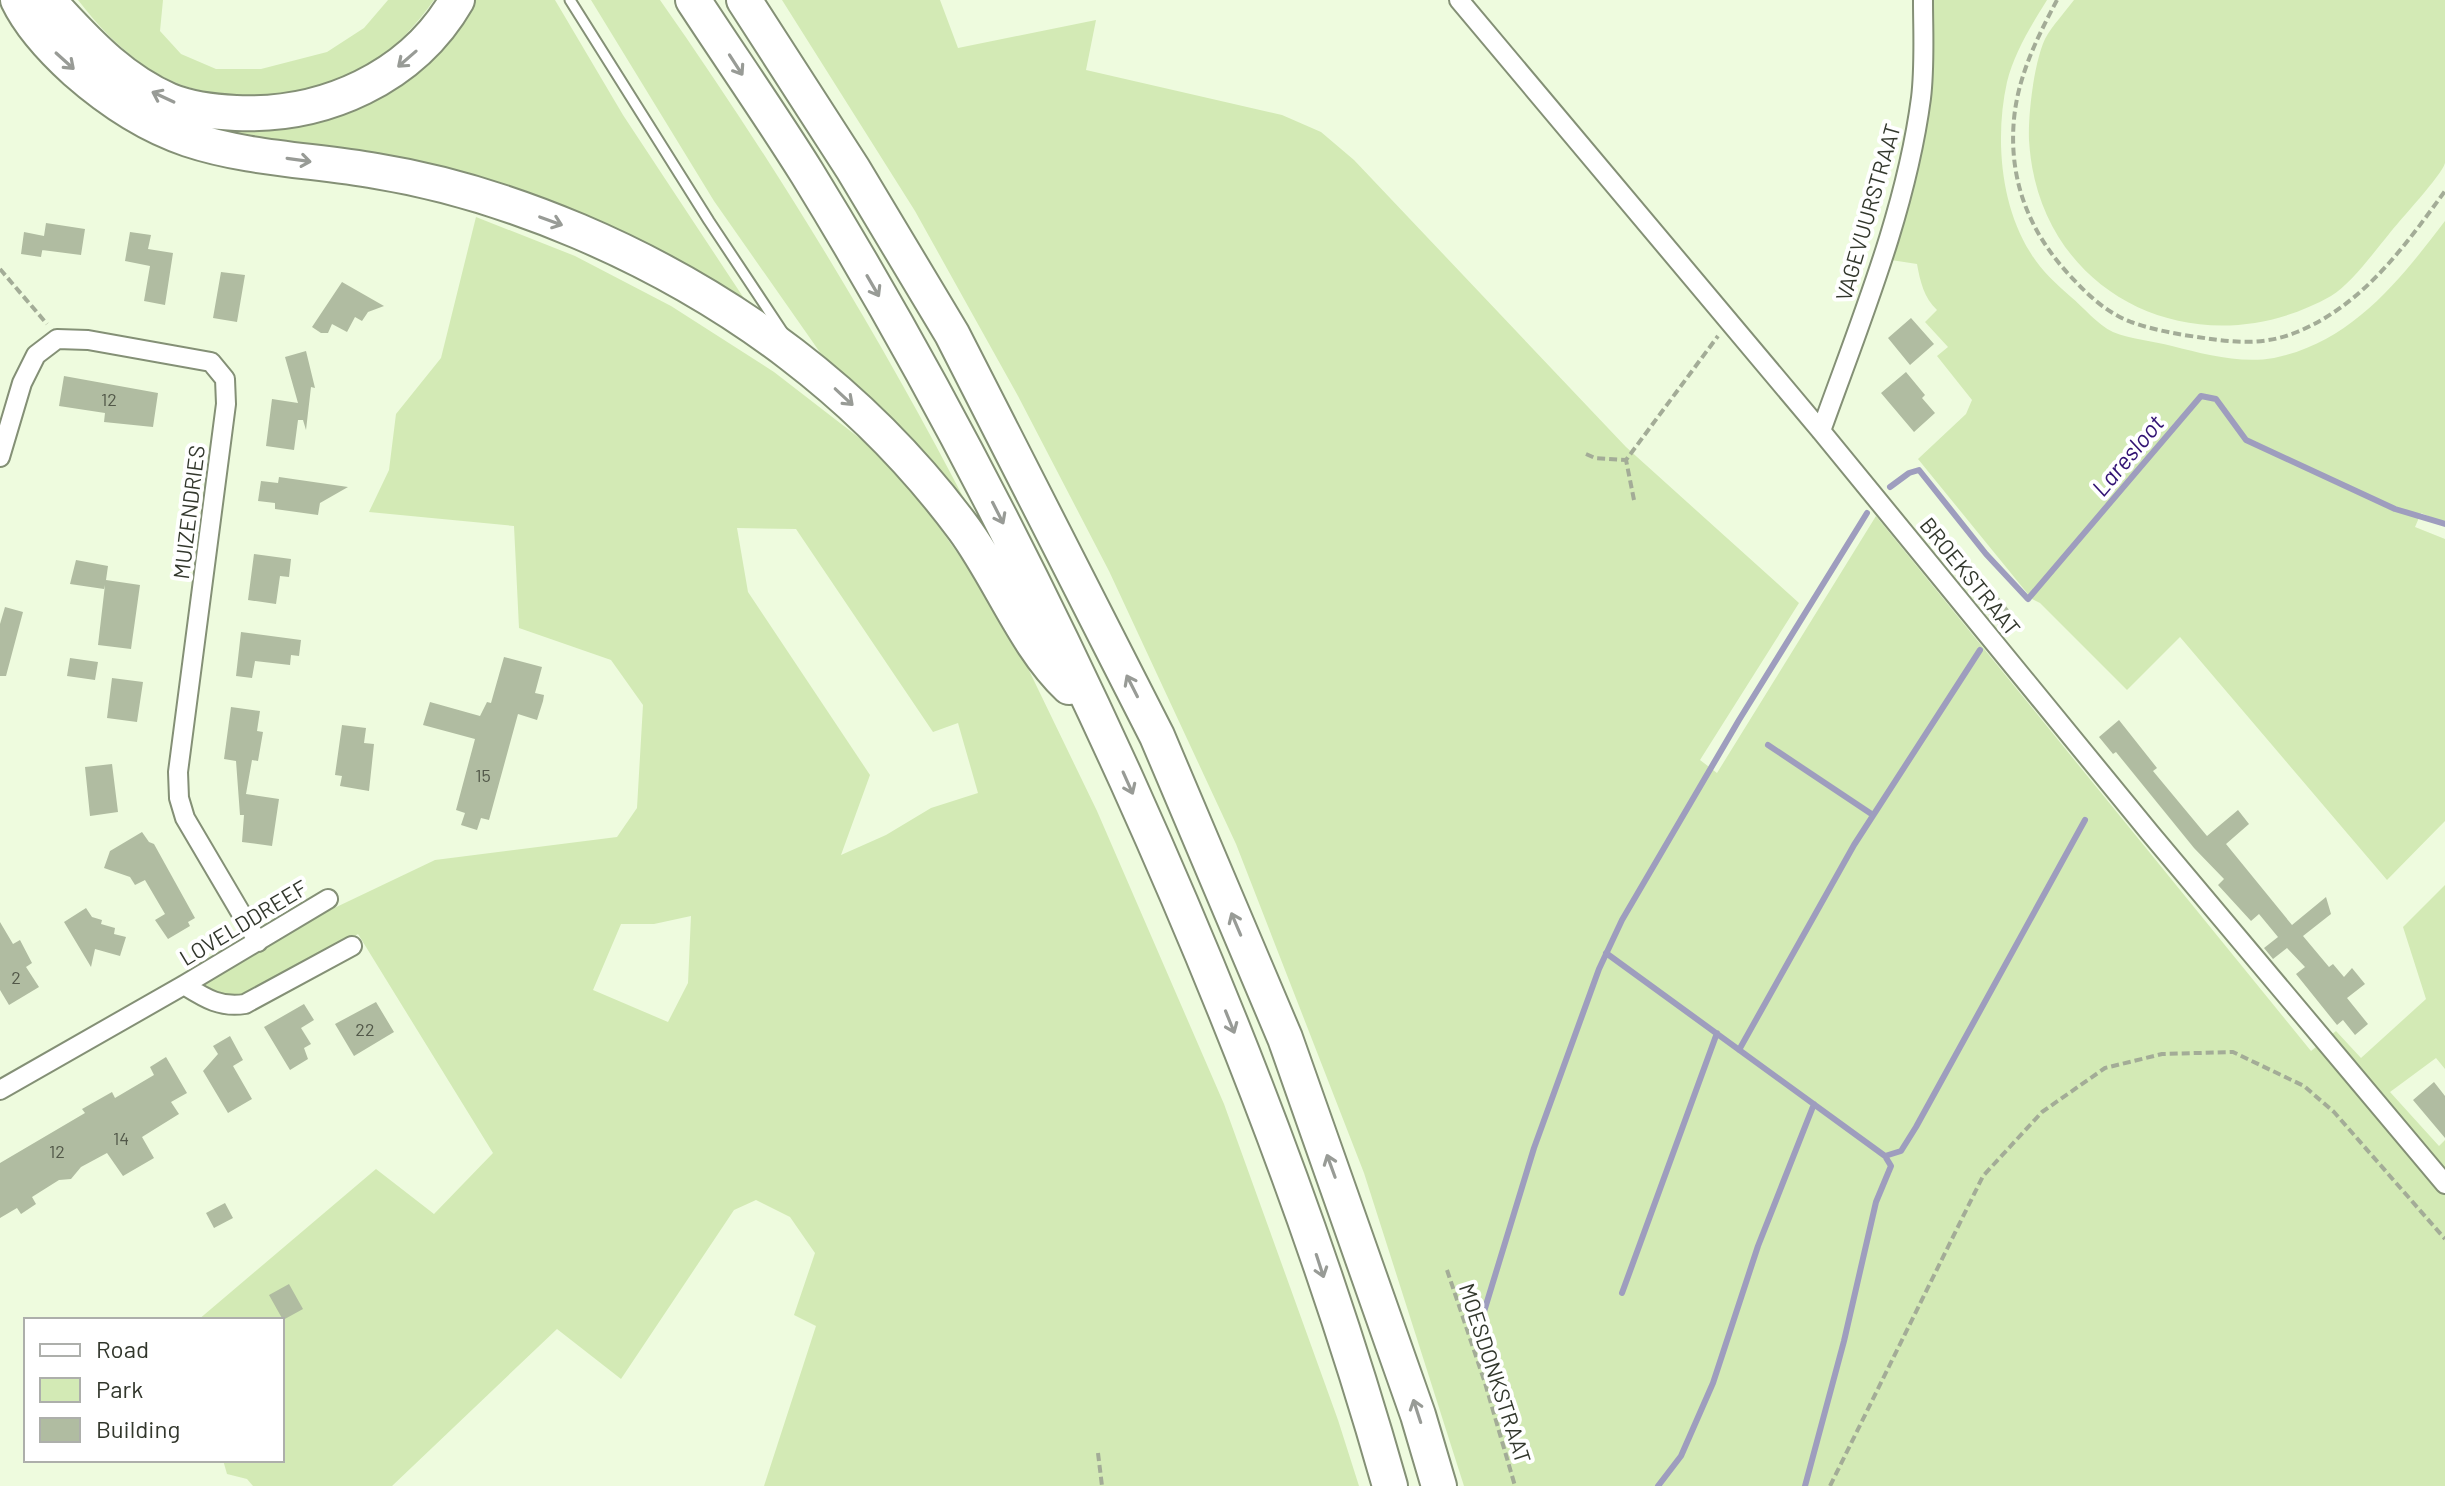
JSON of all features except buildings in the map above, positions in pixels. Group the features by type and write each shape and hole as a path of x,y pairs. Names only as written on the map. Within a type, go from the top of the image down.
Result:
{"highway":[{"path":"18,0 54,51 97,89 132,114 187,139 234,150 378,171 505,204 576,230 708,296 796,355 893,443 941,497 983,555 1050,670 1096,712"},
{"path":"51,0 100,55 143,87 174,102 215,112 260,114 301,110 376,82 406,61 435,32 457,0"},
{"path":"693,0 806,173 912,353 970,457 1096,712 1183,905 1244,1057 1311,1237 1390,1486"},
{"path":"744,0 853,169 952,334 1157,736 1285,1038 1413,1401 1439,1486"}],"street":[{"name":"BROEKSTRAAT","path":"1459,0 2445,1184"},
{"name":"VAGEVUURSTRAAT","path":"1821,431 1869,297 1908,167 1921,95 1923,0"},
{"path":"0,457 22,383 36,355 57,339"},
{"name":"MUIZENDRIES","path":"57,339 88,340 211,362 225,379 226,404 178,772 179,798 185,818 258,942"},
{"name":"LOVELDDREEF","path":"1,1086 184,985 328,899"},
{"name":"LOVELDDREEF","path":"184,985 216,1004 245,1004 352,946"}],"lane":[{"path":"570,0 796,355"}],"path":[{"path":"2057,0 2032,46 2021,83 2014,119 2017,185 2040,240 2056,262 2093,300 2129,322 2227,341 2263,343 2297,332 2332,314 2361,293 2413,236 2445,191"},
{"path":"0,269 57,339"},
{"path":"1634,500 1626,460 1729,322"},
{"path":"1586,454 1595,458 1626,460"},
{"path":"1830,1486 1983,1176 2042,1112 2105,1068 2162,1054 2233,1052 2304,1086 2334,1112 2445,1239"},
{"name":"MOESDONKSTRAAT","path":"1447,1270 1515,1486"},
{"path":"1098,1453 1102,1486"}],"green space":[{"path":"78,0 163,0 160,31 181,54 216,69 261,69 327,52 364,28 388,0 434,0 405,35 369,64 317,87 258,96 200,90 148,68 102,28"},
{"path":"471,0 555,0 623,115 751,309 644,248 211,133 145,99 292,123"},
{"path":"591,0 660,0 744,124 824,251 900,380 971,512 833,371 714,201"},
{"path":"782,0 940,0 958,48 1096,20 1086,70 1282,115 1321,132 1354,160 1626,447 1799,603 1700,760 1717,773 1876,516 2311,1051 2336,1031 2361,1058 2426,999 2403,927 2445,885 2445,1069 2436,1058 2390,1092 2439,1146 2445,1140 2445,1486 1464,1486 1364,1173 1236,844 1109,571 1018,396 915,211"},
{"path":"1932,0 2047,0 2019,50 2007,82 2001,125 2006,191 2020,233 2039,264 2091,316 2113,332 2235,359 2261,360 2302,350 2351,323 2372,306 2445,221 2445,523 2421,513 2415,527 2445,539 2445,821 2387,880 2180,637 2127,690 2040,603 2032,599 1918,459 1966,414 1972,400 1937,356 1948,347 1925,322 1937,310 1926,295 1917,264 1891,260"},
{"path":"2074,0 2445,0 2445,163 2429,187 2362,267 2331,296 2280,317 2229,325 2179,321 2134,305 2093,278 2061,241 2039,195 2029,140 2035,75 2045,39"},
{"path":"476,217 575,256 671,306 774,372 862,440 905,480 969,569 1023,658 1097,811 1224,1104 1359,1486 764,1486 816,1326 794,1315 815,1253 790,1217 756,1200 734,1210 621,1379 557,1329 392,1486 253,1486 247,1479 227,1474 224,1462 284,1462 284,1318 200,1318 376,1169 434,1214 493,1153 358,934 297,973 261,991 233,997 204,984 328,911 435,860 617,837 637,808 643,705 611,660 519,628 514,526 369,512 389,470 396,414 441,358","holes":["737,528 796,529 933,732 958,723 978,793 931,808 886,835 841,855 870,775 748,592","691,916 688,983 668,1022 593,990 621,924 654,924"]}],"waterway":[{"name":"Laresloot","path":"1890,487 1909,473 1919,470 1986,554 2028,599 2201,396 2216,399 2246,440 2395,509 2445,524"},
{"path":"1479,1328 1534,1148 1599,969 1622,920 1739,720 1867,513"},
{"path":"1739,1050 1854,845 1980,650"},
{"path":"1768,745 1873,815"},
{"path":"1885,1156 1901,1151 1916,1127 2085,820"},
{"path":"1606,953 1885,1156 1891,1166 1876,1202 1844,1341 1805,1486"},
{"path":"1622,1293 1717,1033"},
{"path":"1658,1486 1681,1456 1713,1383 1758,1246 1814,1104"}]}
